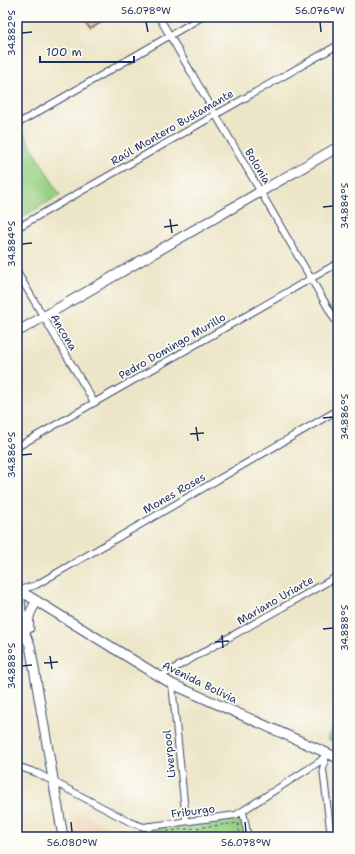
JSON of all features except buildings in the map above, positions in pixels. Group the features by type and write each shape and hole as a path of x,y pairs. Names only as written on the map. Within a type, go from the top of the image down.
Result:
{"street":[{"name":"Bolonia","path":"159,17 338,325"},
{"path":"17,124 202,17"},
{"name":"Raúl Montero Bustamante","path":"17,228 338,45"},
{"path":"17,332 338,147"},
{"name":"Pedro Domingo Murillo","path":"17,447 338,263"},
{"name":"Ancona","path":"17,272 94,402"},
{"name":"Mones Roses","path":"18,590 36,585 338,410"},
{"name":"Mariano Uriarte","path":"159,677 338,576"},
{"path":"18,590 20,615 27,640 30,645"},
{"name":"Avenida Bolivia","path":"18,590 172,684 338,758"},
{"path":"37,601 28,620 31,639 30,645 63,837"},
{"name":"Liverpool","path":"172,684 186,821"},
{"path":"327,754 322,769 331,837"},
{"name":"Friburgo","path":"17,766 53,781 132,823 144,827 226,817 243,812 320,762 327,754"},
{"path":"243,812 248,837"},
{"path":"149,826 150,837"}],"path":[{"path":"158,832 238,823 240,837"},
{"path":"158,832 159,837"},
{"path":"158,832 169,837"},
{"path":"237,837 240,834"}],"shaded area":[{"path":"83,813 125,837 74,837 70,818"}],"green space":[{"path":"20,127 60,195 17,220 17,129"},
{"path":"338,715 338,743 327,739"},
{"path":"236,819 241,820 244,837 155,837 156,829 162,827"}]}
